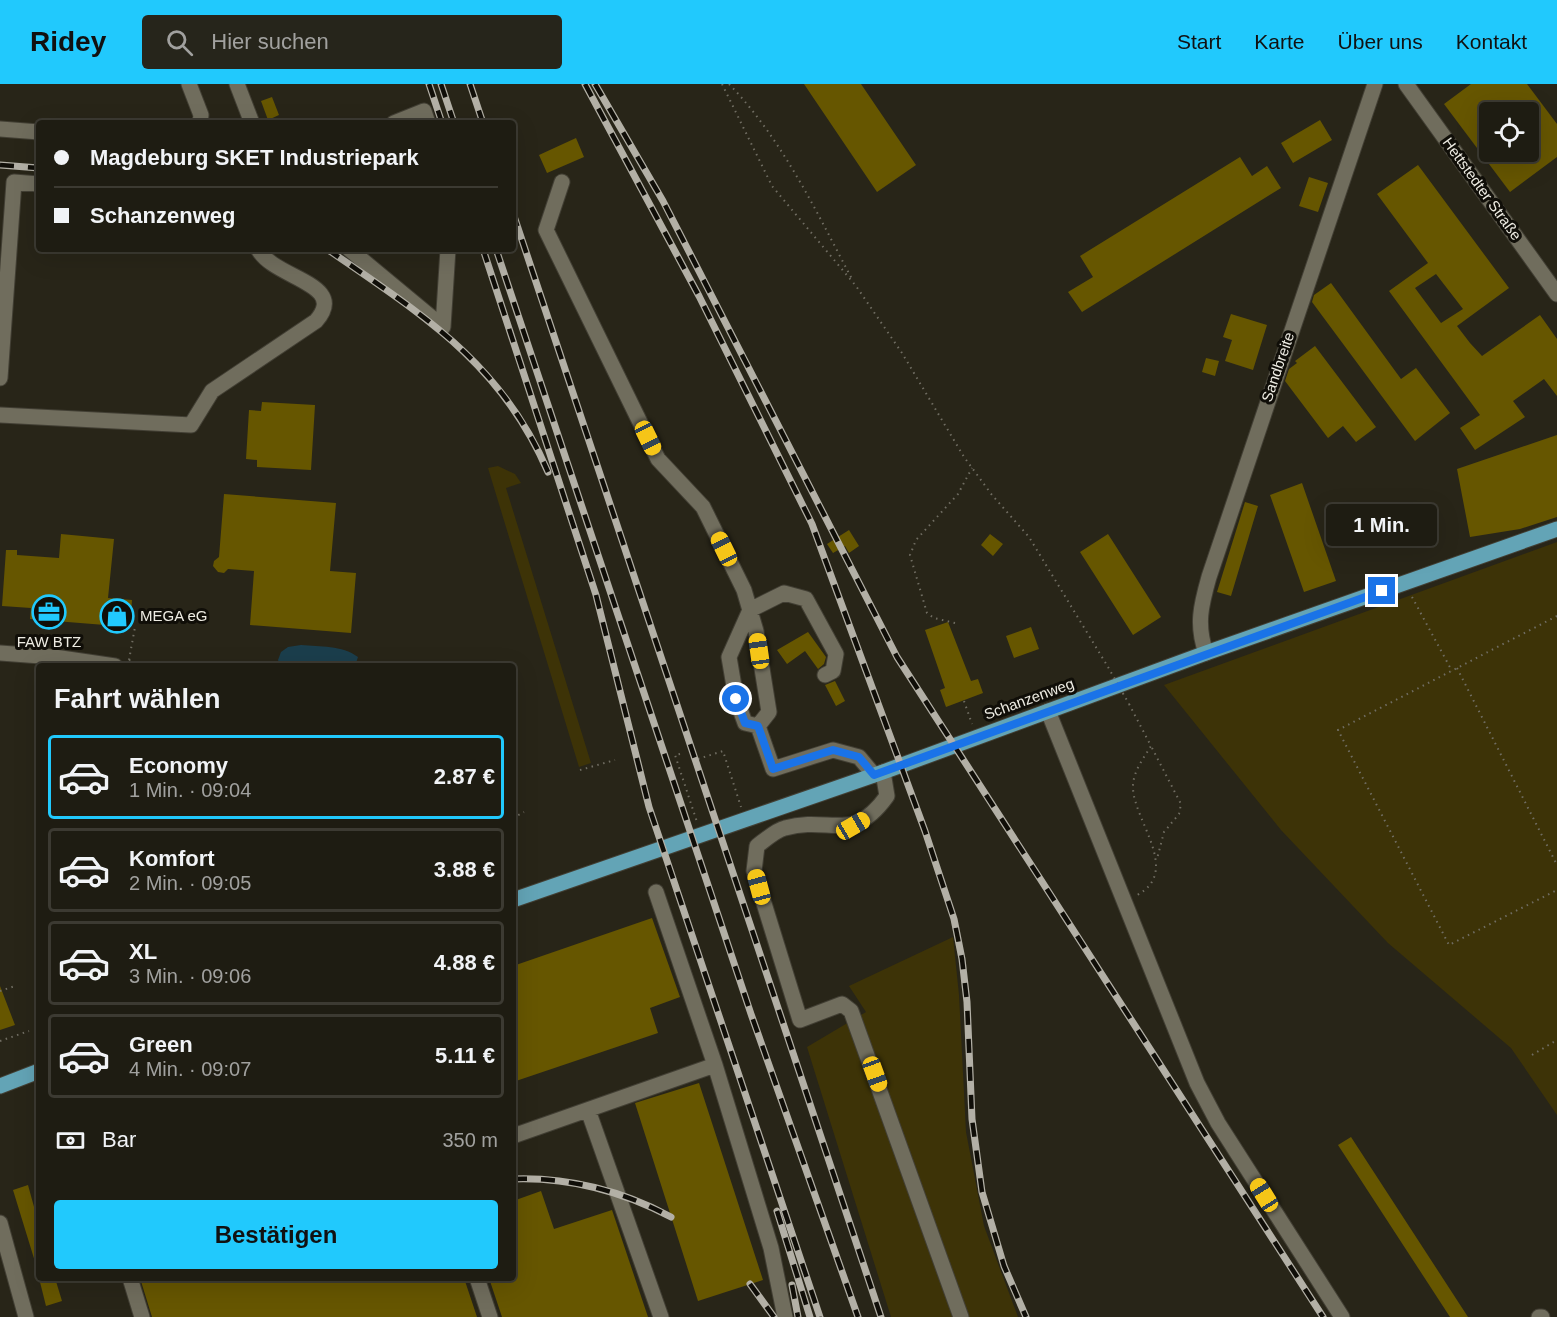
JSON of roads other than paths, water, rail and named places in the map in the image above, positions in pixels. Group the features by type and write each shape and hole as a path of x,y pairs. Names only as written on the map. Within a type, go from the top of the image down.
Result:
{"main road":[{"name":"Schanzenweg","path":"516,899 878,774 1206,653 1557,529"},
{"path":"0,1086 36,1072"}],"street":[{"path":"189,84 201,115 200,120"},
{"path":"237,84 251,120"},
{"name":"Sandbreite","path":"1206,653 1199,627 1200,606 1375,84"},
{"name":"Hettstedter Straße","path":"1406,84 1557,294"},
{"path":"402,120 424,111 427,120"},
{"path":"0,129 36,132"},
{"path":"0,378 14,182 36,184"},
{"path":"562,182 546,230 658,459 703,507 744,590 756,631 769,712 758,726"},
{"path":"0,415 190,425 212,391 316,321 325,311 326,301 321,291 273,265 264,259 260,252"},
{"path":"353,252 443,327 448,252"},
{"path":"758,726 745,723 736,699 729,657 750,610 784,593 806,599 836,654 833,671 825,675"},
{"path":"0,653 95,663"},
{"path":"1048,711 1197,1083 1218,1123 1342,1317"},
{"path":"758,726 773,769 833,750 859,757 878,774 887,796 874,814 853,826 815,825 784,828 757,846 754,871 800,1020 842,1004 851,1011 961,1317"},
{"path":"656,892 715,1065 763,1220 785,1317"},
{"path":"516,1135 715,1065"},
{"path":"588,1110 661,1317"},
{"path":"0,1222 26,1317"},
{"path":"131,1281 142,1317"},
{"path":"478,1281 490,1317"}],"water":[{"path":"301,645 338,648 358,657 356,663 280,663 278,660 281,652 288,647"}],"railway":[{"path":"429,84 441,120"},
{"path":"441,84 453,120"},
{"path":"470,84 482,120"},
{"path":"585,84 699,296 812,524 925,831 954,919 962,959 967,1002 972,1119 982,1192 1004,1266 1026,1317"},
{"path":"595,84 663,201 897,657 1323,1317"},
{"path":"0,165 36,168"},
{"path":"516,222 881,1317"},
{"path":"331,252 426,319 482,370 507,400 529,434 548,472"},
{"path":"484,252 596,595 649,807 820,1317"},
{"path":"497,252 751,1014 858,1317"},
{"path":"516,1179 575,1183 634,1200 671,1217"},
{"path":"777,1211 810,1317"},
{"path":"750,1284 774,1317"},
{"path":"792,1285 798,1317"}],"place":[{"name":"FAW BTZ","path":"49,612"},
{"name":"MEGA eG","path":"117,616"}]}
